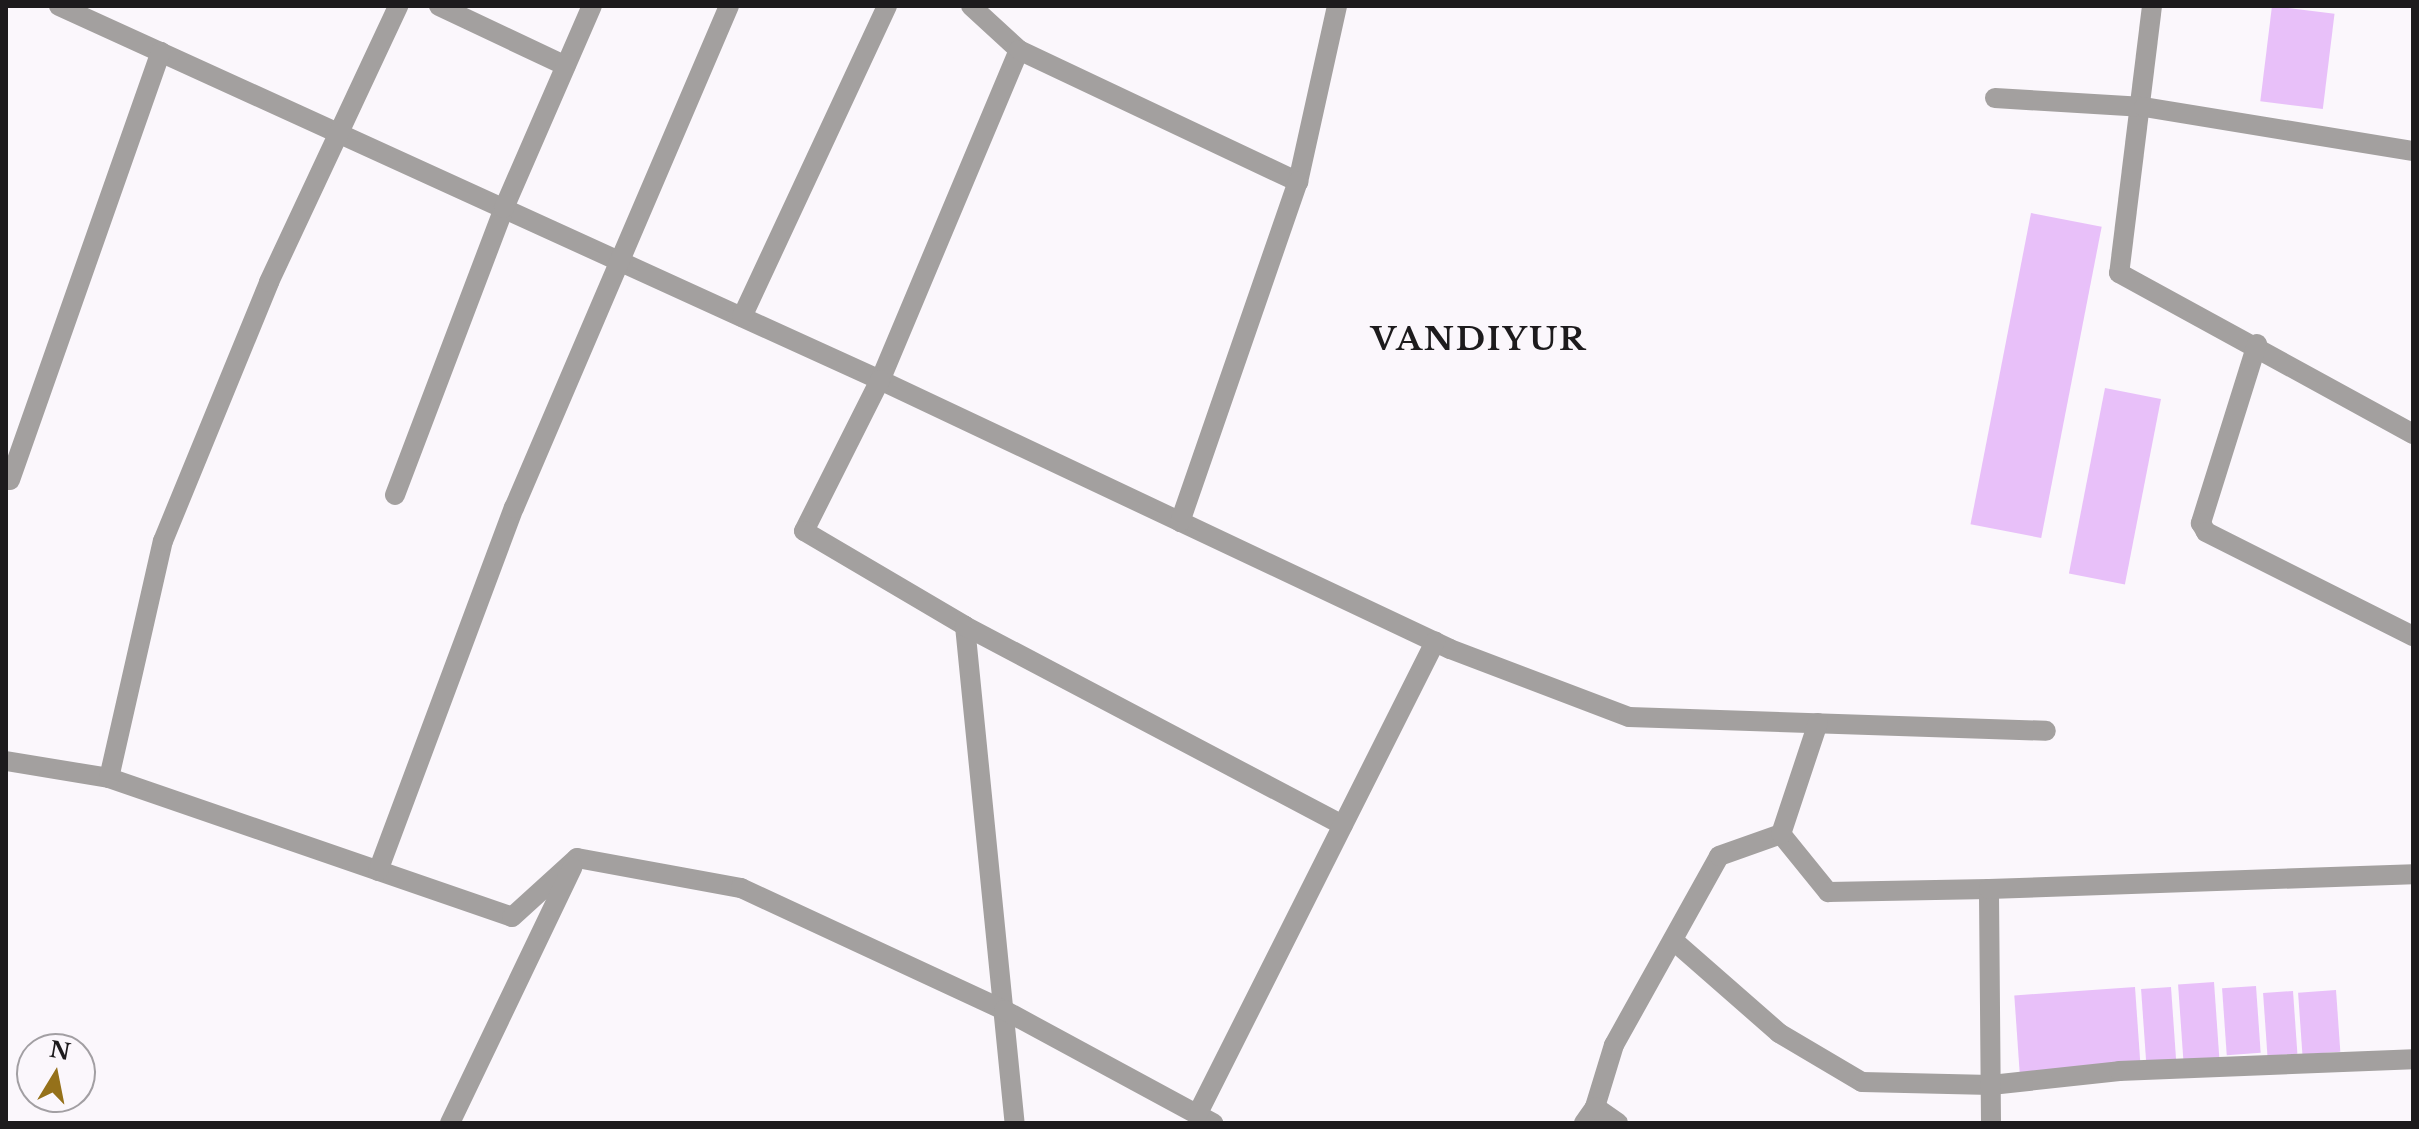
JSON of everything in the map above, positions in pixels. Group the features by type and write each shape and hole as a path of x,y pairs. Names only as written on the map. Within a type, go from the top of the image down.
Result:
{"street":[{"path":"59,6 880,380 1435,642 1629,717 2046,731"},
{"path":"109,778 163,541 269,282 341,135 398,6"},
{"path":"439,6 566,66"},
{"path":"395,495 504,208 592,6"},
{"path":"378,871 514,508 623,263 729,6"},
{"path":"742,317 887,6"},
{"path":"971,6 1019,50 1298,182"},
{"path":"1180,522 1298,182 1337,6"},
{"path":"2152,6 2144,107 2119,273 2257,344 2413,434"},
{"path":"1019,50 880,380 804,531 965,626 1343,825"},
{"path":"10,480 161,52"},
{"path":"1995,98 2144,107 2413,151"},
{"path":"2257,344 2201,523 2206,532 2413,636"},
{"path":"965,626 1015,1123"},
{"path":"577,858 741,888 1004,1010 1205,1119 1343,825 1435,642"},
{"path":"1781,834 1818,723"},
{"path":"6,761 109,778 512,917 577,858"},
{"path":"1781,834 1828,892 2413,874"},
{"path":"1618,1123 1590,1115 1614,1045 1719,856 1781,834"},
{"path":"450,1123 577,858"},
{"path":"1989,889 1991,1123"},
{"path":"1674,941 1779,1033 1862,1082 1991,1085 2119,1071 2413,1059"}],"building":[{"path":"2272,6 2335,14 2323,109 2260,101"},
{"path":"2031,213 2102,227 2041,538 1971,524"},
{"path":"2105,388 2161,399 2125,584 2069,574"},
{"path":"2214,982 2219,1058 2183,1060 2178,985"},
{"path":"2256,986 2261,1053 2227,1055 2222,988"},
{"path":"2135,987 2140,1064 2020,1072 2014,995"},
{"path":"2171,987 2176,1061 2146,1063 2141,989"},
{"path":"2336,990 2340,1052 2302,1054 2298,993"},
{"path":"2293,991 2297,1054 2267,1056 2263,993"}],"district":[{"name":"VANDIYUR","path":"1479,339"}]}
